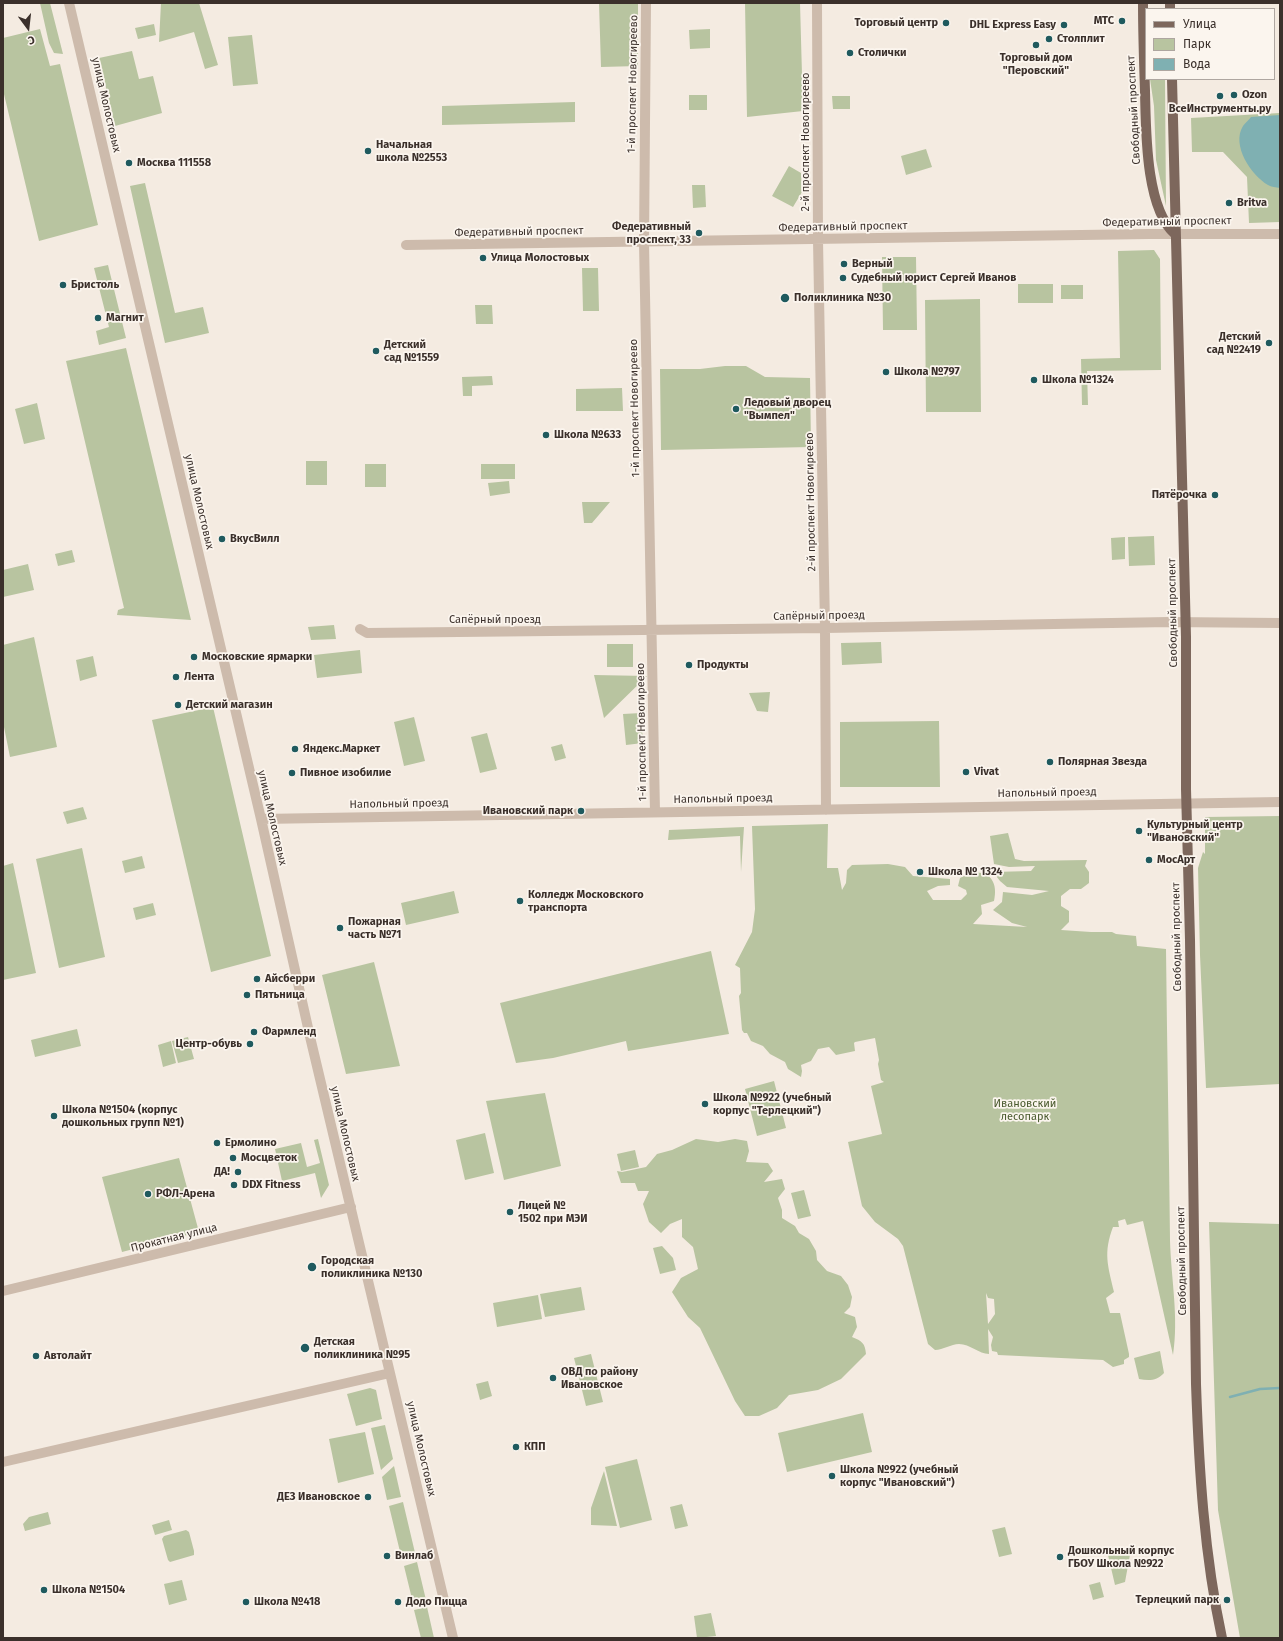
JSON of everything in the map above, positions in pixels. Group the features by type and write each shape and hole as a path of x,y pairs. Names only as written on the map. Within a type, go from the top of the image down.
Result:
{"main road":[{"name":"Свободный проспект","path":"1144,8 1145,55"},
{"name":"Свободный проспект","path":"1146,80 1147,148 1150,172 1162,213 1167,224 1176,234"},
{"name":"Свободный проспект","path":"1172,80 1185,622 1186,802 1198,1449 1202,1514 1207,1554 1222,1638"}],"street":[{"name":"улица Молостовых","path":"69,3 261,819 311,1041 453,1638"},
{"name":"1-й проспект Новогиреево","path":"646,3 644,243 655,812"},
{"name":"2-й проспект Новогиреево","path":"817,3 818,240 825,628 826,810"},
{"name":"Федеративный проспект","path":"406,245 644,243 1176,234 1280,234"},
{"name":"Сапёрный проезд","path":"360,628 367,633 652,631 1185,622 1280,623"},
{"name":"Напольный проезд","path":"261,819 826,810 1186,802 1280,802"},
{"name":"Прокатная улица","path":"3,1291 351,1207"},
{"path":"3,1462 390,1372"}],"green space":[{"path":"40,3 50,3 63,54 54,53 49,43"},
{"path":"161,3 199,3 218,65 205,69 194,32 159,42"},
{"path":"599,3 638,3 638,66 601,67"},
{"path":"745,3 800,3 803,111 747,117"},
{"path":"154,24 156,35 138,39 135,28"},
{"path":"40,29 50,66 60,64 98,225 39,241 3,90 3,38"},
{"path":"710,29 710,48 690,49 689,30"},
{"path":"252,35 258,84 233,86 228,37"},
{"path":"132,51 139,79 153,76 162,113 115,126 99,58"},
{"path":"1150,80 1165,80 1166,206 1156,160 1154,106"},
{"path":"689,95 707,95 707,110 689,110"},
{"path":"832,96 850,96 850,109 833,109"},
{"path":"575,102 575,122 442,125 442,106"},
{"path":"1280,113 1280,222 1249,223 1247,177 1223,152 1192,152 1191,118"},
{"path":"926,149 932,167 906,175 901,156"},
{"path":"789,166 801,173 802,192 793,207 772,196"},
{"path":"145,183 175,313 203,307 209,333 165,343 130,186"},
{"path":"692,185 705,185 706,207 693,208"},
{"path":"1154,250 1160,259 1161,370 1087,371 1088,405 1082,405 1081,359 1120,358 1118,251"},
{"path":"882,257 916,257 917,330 883,330"},
{"path":"108,265 126,338 99,345 96,331 109,327 94,268"},
{"path":"582,268 598,268 599,311 583,311"},
{"path":"1018,284 1053,284 1053,303 1018,303"},
{"path":"1061,285 1083,285 1083,299 1061,299"},
{"path":"980,299 981,412 926,412 925,300"},
{"path":"475,305 492,305 493,324 476,324"},
{"path":"126,348 191,620 117,615 118,610 124,608 66,361"},
{"name":"Ледовый дворец \"Вымпел\"","path":"725,366 746,366 765,377 810,378 811,447 661,450 660,369 700,369"},
{"path":"492,376 493,385 472,386 472,396 463,396 462,377"},
{"path":"622,388 623,411 576,411 576,389"},
{"path":"37,403 45,439 24,444 15,409"},
{"path":"306,461 327,461 327,485 306,485"},
{"path":"365,464 386,464 386,487 365,487"},
{"path":"481,464 515,464 515,479 481,479"},
{"path":"509,481 510,493 490,496 488,483"},
{"path":"582,502 610,502 592,523 584,523"},
{"path":"1154,536 1155,565 1129,566 1128,537"},
{"path":"1125,537 1125,559 1112,560 1111,538"},
{"path":"72,550 75,562 58,566 55,554"},
{"path":"28,564 34,590 3,597 3,570"},
{"path":"334,625 336,639 311,640 308,627"},
{"path":"34,637 57,747 10,757 3,722 3,645"},
{"path":"881,642 882,663 842,665 841,643"},
{"path":"607,644 633,644 633,667 607,667"},
{"path":"360,650 362,673 317,678 314,655"},
{"path":"93,656 97,676 80,681 76,660"},
{"path":"594,675 647,676 604,718"},
{"path":"770,692 768,712 757,711 749,693"},
{"path":"213,707 271,956 211,972 152,720"},
{"path":"641,713 643,743 626,745 623,714"},
{"path":"414,717 425,761 404,766 394,722"},
{"path":"939,721 940,787 840,787 840,722"},
{"path":"487,733 497,769 480,773 471,737"},
{"path":"562,744 566,758 555,761 551,747"},
{"path":"83,807 87,819 67,824 63,812"},
{"path":"1280,816 1280,1084 1206,1088 1198,868 1203,852 1205,854 1205,817"},
{"name":"Ивановский лесопарк","path":"828,824 827,868 838,868 842,890 846,883 847,870 852,865 888,864 905,867 913,876 950,879 950,885 938,886 927,891 933,900 961,900 967,894 966,890 958,886 960,878 968,874 982,873 991,879 994,885 994,901 981,905 982,914 973,924 1027,927 1012,923 993,910 1002,902 1003,892 1032,895 1049,891 1007,887 993,872 1031,871 1035,866 1009,867 994,864 990,836 1008,833 1015,859 1024,861 1087,860 1085,866 1089,872 1089,883 1081,889 1070,889 1061,896 1061,906 1069,911 1069,922 1061,930 1112,932 1116,934 1136,936 1137,946 1166,949 1170,1240 1175,1326 1173,1355 1143,1221 1127,1225 1125,1219 1118,1221 1119,1227 1113,1227 1108,1244 1108,1260 1114,1292 1106,1298 1110,1313 1120,1313 1129,1354 1129,1357 1124,1360 1124,1364 1113,1367 1103,1360 998,1355 997,1352 992,1351 991,1345 993,1337 988,1329 989,1354 985,1354 963,1344 956,1344 935,1350 928,1344 903,1246 898,1239 875,1222 862,1206 848,1142 882,1134 871,1086 884,1082 881,1080 875,1038 855,1042 855,1051 836,1055 829,1047 818,1049 811,1061 801,1065 801,1077 788,1069 785,1062 770,1054 763,1046 751,1041 747,1033 744,1033 742,1030 739,996 741,993 740,968 735,965 752,932 755,909 752,826","holes":["986,1293 988,1298 994,1299 995,1314 988,1324"]},
{"path":"744,827 741,872 740,836 668,840 669,830"},
{"path":"82,848 105,957 59,968 36,859"},
{"path":"142,856 145,868 125,873 122,861"},
{"path":"13,863 36,973 3,980 3,866"},
{"path":"454,891 459,913 406,925 401,903"},
{"path":"153,903 156,915 136,920 133,908"},
{"path":"711,951 729,1034 628,1051 626,1041 553,1058 516,1063 500,1003"},
{"path":"374,962 400,1066 346,1074 322,975"},
{"path":"77,1029 81,1046 35,1057 31,1040"},
{"path":"188,1037 194,1059 178,1063 172,1041"},
{"path":"171,1041 176,1063 163,1067 158,1045"},
{"path":"774,1081 786,1128 757,1136 745,1089"},
{"path":"545,1093 561,1166 504,1180 486,1101"},
{"path":"485,1133 494,1173 465,1180 456,1140"},
{"path":"318,1139 329,1185 321,1198 315,1173 282,1181 275,1149 301,1143 307,1167 320,1163 314,1140"},
{"path":"696,1139 718,1142 735,1139 747,1141 749,1151 746,1162 768,1163 773,1171 764,1182 782,1179 785,1189 778,1198 782,1210 782,1218 795,1226 799,1233 809,1239 816,1251 817,1260 827,1271 841,1276 848,1285 852,1297 850,1307 844,1313 855,1317 857,1327 852,1337 862,1343 866,1350 866,1354 841,1379 818,1390 789,1395 777,1408 759,1416 745,1416 735,1401 700,1328 688,1317 672,1292 681,1278 698,1269 693,1247 682,1237 682,1219 670,1224 661,1233 649,1222 643,1204 649,1191 638,1191 635,1183 621,1183 617,1171 622,1172 646,1167 657,1154 672,1150"},
{"path":"635,1150 639,1167 621,1171 617,1154"},
{"name":"РФЛ-Арена","path":"179,1158 199,1232 122,1252 102,1177"},
{"path":"804,1190 811,1216 798,1219 791,1193"},
{"path":"1209,1222 1280,1224 1280,1638 1240,1638 1218,1510"},
{"path":"662,1246 673,1258 676,1270 660,1274 653,1248"},
{"path":"581,1287 585,1310 545,1317 540,1294"},
{"path":"538,1295 542,1319 497,1327 493,1303"},
{"path":"1160,1351 1164,1373 1159,1378 1153,1380 1139,1379 1134,1358"},
{"path":"591,1354 603,1402 586,1406 574,1358"},
{"path":"488,1381 492,1396 480,1400 476,1384"},
{"path":"370,1388 376,1390 382,1419 356,1426 347,1394"},
{"path":"863,1413 872,1452 787,1472 778,1433"},
{"path":"385,1425 393,1459 381,1470 371,1428"},
{"path":"365,1432 374,1474 338,1483 329,1439"},
{"path":"637,1459 652,1520 620,1528 605,1467"},
{"path":"394,1466 401,1497 387,1500 382,1477"},
{"path":"604,1471 617,1526 591,1525 591,1508"},
{"path":"403,1502 416,1557 402,1560 389,1506"},
{"path":"682,1504 688,1526 675,1529 670,1507"},
{"path":"48,1512 51,1524 25,1531 23,1524 29,1517"},
{"path":"169,1520 172,1530 155,1535 152,1525"},
{"path":"1005,1527 1012,1554 999,1557 992,1530"},
{"path":"186,1530 189,1532 194,1555 170,1562 168,1560 162,1539 164,1536"},
{"path":"1131,1549 1125,1582 1115,1585 1108,1555"},
{"path":"417,1562 426,1600 413,1603 404,1566"},
{"path":"182,1580 187,1600 169,1605 164,1584"},
{"path":"1100,1582 1104,1597 1093,1600 1089,1585"},
{"path":"427,1607 434,1638 421,1638 414,1610"},
{"path":"711,1613 716,1636 697,1638 694,1616"}],"water":[{"path":"1280,115 1280,188 1268,185 1255,174 1245,159 1239,142 1243,126 1251,117"}],"waterway":[{"path":"1230,1397 1260,1389 1280,1388"}],"place":[{"name":"МТС","path":"1122,21"},
{"name":"Торговый центр","path":"946,23"},
{"name":"DHL Express Easy","path":"1064,25"},
{"name":"Столплит","path":"1049,39"},
{"name":"Торговый дом \"Перовский\"","path":"1036,45"},
{"name":"Столички","path":"850,53"},
{"name":"Ozon","path":"1234,95"},
{"name":"ВсеИнструменты.ру","path":"1220,96"},
{"name":"Начальная школа №2553","path":"368,151"},
{"name":"Москва 111558","path":"129,163"},
{"name":"Britva","path":"1229,203"},
{"name":"Федеративный проспект, 33","path":"699,233"},
{"name":"Улица Молостовых","path":"483,258"},
{"name":"Верный","path":"844,264"},
{"name":"Судебный юрист Сергей Иванов","path":"843,278"},
{"name":"Бристоль","path":"63,285"},
{"name":"Поликлиника №30","path":"785,298"},
{"name":"Магнит","path":"98,318"},
{"name":"Детский сад №2419","path":"1269,343"},
{"name":"Детский сад №1559","path":"376,351"},
{"name":"Школа №797","path":"886,372"},
{"name":"Школа №1324","path":"1034,380"},
{"name":"Ледовый дворец \"Вымпел\"","path":"736,409"},
{"name":"Школа №633","path":"546,435"},
{"name":"Пятёрочка","path":"1215,495"},
{"name":"ВкусВилл","path":"222,539"},
{"name":"Московские ярмарки","path":"194,657"},
{"name":"Продукты","path":"689,665"},
{"name":"Лента","path":"176,677"},
{"name":"Детский магазин","path":"178,705"},
{"name":"Яндекс.Маркет","path":"295,749"},
{"name":"Полярная Звезда","path":"1050,762"},
{"name":"Vivat","path":"966,772"},
{"name":"Пивное изобилие","path":"292,773"},
{"name":"Ивановский парк","path":"581,811"},
{"name":"Культурный центр \"Ивановский\"","path":"1139,831"},
{"name":"МосАрт","path":"1149,860"},
{"name":"Школа № 1324","path":"920,872"},
{"name":"Колледж Московского транспорта","path":"520,901"},
{"name":"Пожарная часть №71","path":"340,928"},
{"name":"Айсберри","path":"257,979"},
{"name":"Пятьница","path":"247,995"},
{"name":"Фармленд","path":"254,1032"},
{"name":"Центр-обувь","path":"250,1044"},
{"name":"Школа №922 (учебный корпус \"Терлецкий\")","path":"705,1104"},
{"name":"Школа №1504 (корпус дошкольных групп №1)","path":"54,1116"},
{"name":"Ермолино","path":"217,1143"},
{"name":"Мосцветок","path":"233,1158"},
{"name":"ДА!","path":"238,1172"},
{"name":"DDX Fitness","path":"234,1185"},
{"name":"РФЛ-Арена","path":"148,1194"},
{"name":"Лицей № 1502 при МЭИ","path":"510,1212"},
{"name":"Городская поликлиника №130","path":"312,1267"},
{"name":"Детская поликлиника №95","path":"305,1348"},
{"name":"Автолайт","path":"36,1356"},
{"name":"ОВД по району Ивановское","path":"553,1378"},
{"name":"КПП","path":"516,1447"},
{"name":"Школа №922 (учебный корпус \"Ивановский\")","path":"832,1476"},
{"name":"ДЕЗ Ивановское","path":"368,1497"},
{"name":"Винлаб","path":"387,1556"},
{"name":"Дошкольный корпус ГБОУ Школа №922","path":"1060,1557"},
{"name":"Школа №1504","path":"44,1590"},
{"name":"Терлецкий парк","path":"1227,1600"},
{"name":"Школа №418","path":"246,1602"},
{"name":"Додо Пицца","path":"398,1602"}]}
